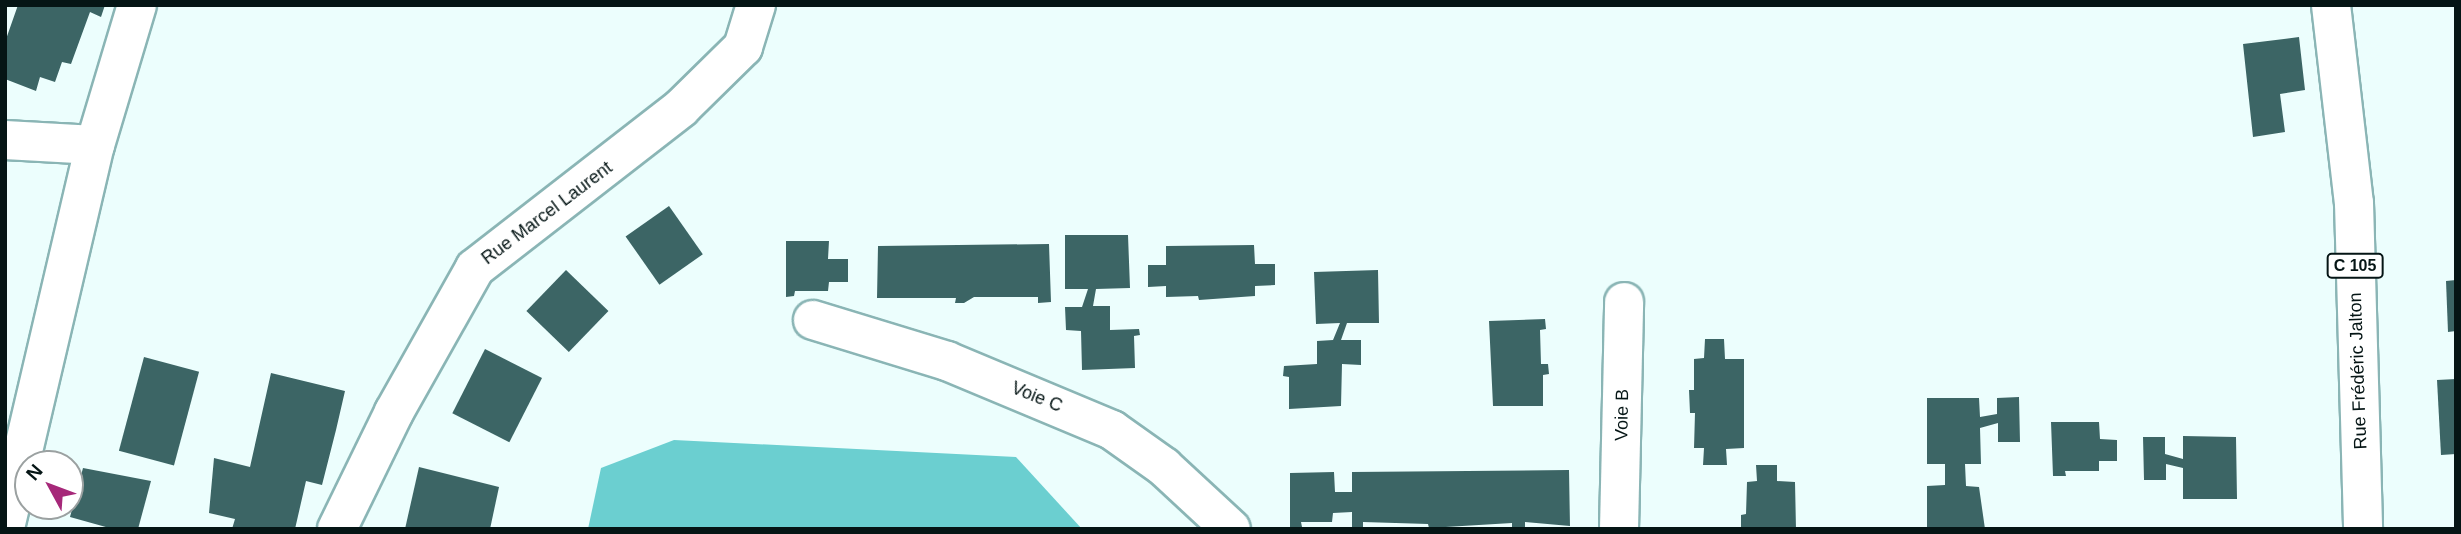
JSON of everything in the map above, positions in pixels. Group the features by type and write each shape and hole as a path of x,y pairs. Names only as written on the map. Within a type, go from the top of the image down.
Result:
{"street":[{"path":"5,528 94,145 136,5"},
{"name":"Rue Marcel Laurent","path":"337,529 394,412 475,268 681,108 743,47 756,5"},
{"name":"Rue Frédéric Jalton","path":"2331,5 2354,203 2364,529"},
{"path":"5,140 94,145"},
{"name":"Voie B","path":"1619,529 1624,302"},
{"name":"Voie C","path":"813,320 947,361 1112,430 1164,467 1231,529"}],"shaded area":[{"path":"674,440 1016,457 1082,529 588,529 601,468"}],"building":[{"path":"18,5 105,5 101,17 90,12 71,64 62,62 55,82 40,77 36,91 5,79 5,42"},
{"path":"2299,37 2305,90 2280,94 2285,132 2253,137 2243,44"},
{"path":"669,206 703,254 659,285 626,236"},
{"path":"1065,235 1128,235 1130,288 1096,289 1093,306 1110,306 1110,330 1139,329 1140,335 1134,336 1135,368 1082,370 1081,331 1066,330 1065,307 1082,307 1088,289 1065,289"},
{"path":"786,241 829,241 828,259 848,259 848,282 829,282 828,291 795,291 794,296 786,297"},
{"path":"1049,244 1051,302 1038,303 1038,297 974,297 964,303 955,303 956,298 877,298 878,246"},
{"path":"1254,245 1255,264 1275,264 1275,285 1255,286 1255,296 1199,300 1198,296 1166,297 1166,286 1148,287 1148,265 1166,265 1166,246"},
{"path":"566,270 608,311 569,352 526,311"},
{"path":"1378,270 1379,323 1347,323 1341,340 1361,340 1361,365 1342,364 1341,406 1289,409 1289,377 1283,376 1284,366 1317,364 1317,341 1333,340 1340,323 1316,324 1314,272"},
{"path":"2456,280 2456,331 2448,332 2446,281"},
{"path":"1545,319 1546,329 1540,330 1541,364 1548,364 1549,374 1543,375 1543,406 1493,406 1489,321"},
{"path":"1705,339 1724,339 1725,359 1744,359 1744,448 1726,449 1727,465 1703,465 1704,448 1694,448 1695,413 1690,413 1689,390 1694,390 1694,359 1704,358"},
{"path":"485,349 542,378 509,442 452,413"},
{"path":"144,357 199,372 174,465 119,451"},
{"path":"271,373 345,391 336,430 322,485 306,481 295,529 232,529 235,519 209,513 214,458 250,467"},
{"path":"2456,379 2456,454 2441,455 2437,380"},
{"path":"2019,397 2020,442 1998,442 1998,423 1980,428 1981,464 1965,464 1966,486 1979,487 1985,529 1927,529 1927,486 1945,485 1945,464 1927,464 1927,398 1979,398 1980,417 1997,414 1997,398"},
{"path":"2051,422 2099,422 2100,439 2117,440 2117,461 2099,461 2099,471 2065,471 2066,476 2053,476"},
{"path":"2183,436 2236,437 2237,499 2183,499 2183,468 2166,464 2166,480 2144,480 2143,437 2165,437 2165,454 2183,459"},
{"path":"1756,465 1777,465 1777,481 1795,482 1796,529 1741,529 1741,515 1746,514 1747,482 1757,481"},
{"path":"419,467 499,487 490,529 405,529"},
{"path":"84,468 151,481 138,529 113,529 81,520 84,520"},
{"path":"1569,470 1570,526 1525,522 1525,527 1512,527 1512,523 1429,528 1428,524 1363,522 1363,528 1352,528 1352,512 1333,513 1332,522 1301,522 1302,527 1290,527 1290,473 1334,472 1335,492 1352,492 1352,472"}]}
